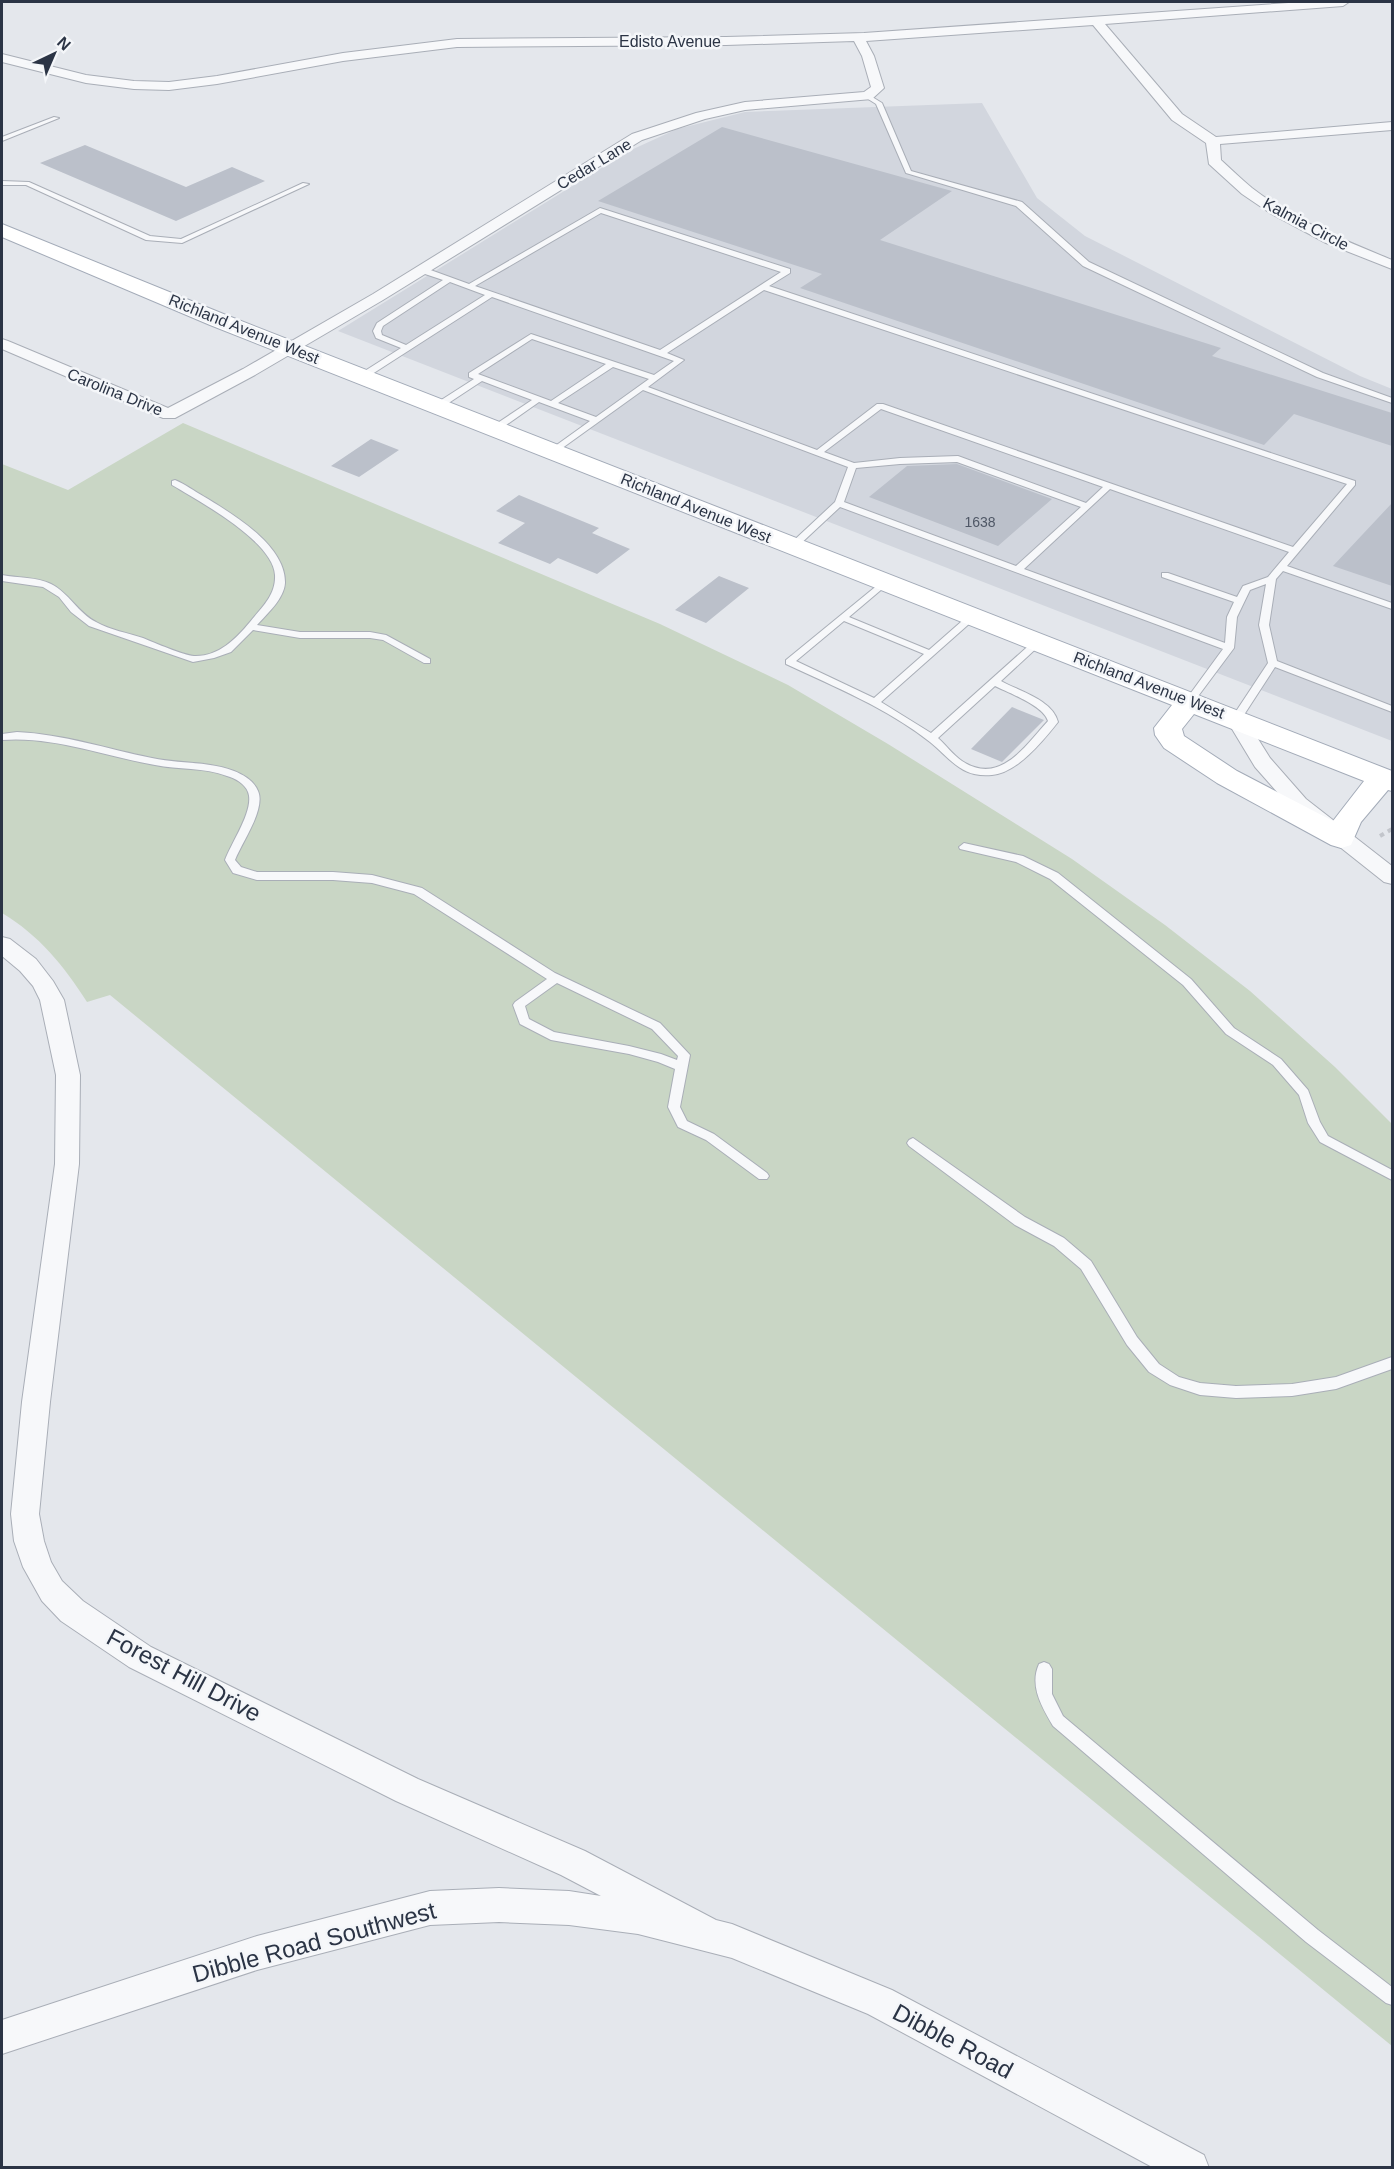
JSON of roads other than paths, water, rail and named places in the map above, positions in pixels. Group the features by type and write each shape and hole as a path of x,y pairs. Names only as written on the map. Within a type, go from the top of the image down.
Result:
{"main road":[{"name":"Richland Avenue West","path":"2,230 438,406 1388,780"},
{"path":"1190,701 1168,728 1169,735 1174,742 1227,777 1341,838 1348,819 1388,780"}],"street":[{"name":"Edisto Avenue","path":"2,58 93,80 169,86 217,80 343,57 457,44 858,37 1024,27 1343,2"},
{"path":"1096,21 1177,117 1213,141 1392,126"},
{"path":"858,37 868,56 878,88 867,96"},
{"name":"Cedar Lane","path":"290,347 422,270 621,146 656,130 700,116 746,106 867,96"},
{"name":"Kalmia Circle","path":"1213,141 1214,161 1264,203 1331,240 1392,265"},
{"name":"Carolina Drive","path":"2,344 169,414 249,372 290,347"},
{"path":"1236,719 1262,762 1299,804 1392,877"},
{"name":"Forest Hill Drive","path":"2,945 28,965 42,981 51,1000 68,1075 67,1164 36,1402 25,1514 28,1541 38,1567 52,1591 72,1611 140,1657 407,1790 573,1863 706,1933"},
{"name":"Dibble Road Southwest","path":"2,2037 257,1953 430,1908 500,1905 569,1908 638,1917 706,1933"},
{"name":"Dibble Road","path":"706,1933 732,1941 880,2002 1191,2168"}],"lane":[{"path":"867,96 879,103 908,172 1018,204 1086,264 1320,375 1392,401"},
{"path":"2,140 56,118"},
{"path":"2,183 27,183 148,238 182,241 305,184"},
{"path":"470,286 600,210 787,271 661,353"},
{"path":"422,270 680,360 554,451"},
{"path":"407,348 379,336 377,331 380,325 450,279"},
{"path":"763,287 1352,483 1271,579 1246,588 1232,617 1229,648 1190,701"},
{"path":"363,376 491,294"},
{"path":"596,420 472,375 531,336 654,378"},
{"path":"552,404 611,364"},
{"path":"438,406 481,378"},
{"path":"642,387 853,466 958,459 1086,506"},
{"path":"496,428 538,399"},
{"path":"818,453 880,406 1295,551"},
{"path":"793,546 839,503 853,466"},
{"path":"2,578 46,585 62,595 92,624 193,659 228,650 251,627 280,587 281,571 273,556 235,521 175,483"},
{"path":"1018,569 1109,486"},
{"path":"839,503 1229,648"},
{"path":"1281,567 1392,606"},
{"path":"1165,575 1240,601"},
{"path":"1236,719 1273,663 1264,625 1271,579"},
{"path":"885,582 789,662 874,702 932,738 958,762 974,770 992,772 1012,765 1053,722 1051,714 1041,706 994,682"},
{"path":"874,702 973,616"},
{"path":"843,617 930,654"},
{"path":"251,627 300,635 378,636 408,648 427,661"},
{"path":"932,738 1038,642"},
{"path":"1273,663 1392,709"},
{"path":"2,737 31,736 154,762 216,768 233,774 248,784 254,793 255,805 248,823 234,844 230,860 237,870 257,876 333,876 400,884 418,891 556,978 656,1026 684,1055 674,1107 682,1124 710,1137 763,1176"},
{"path":"964,847 1019,859 1054,876 1187,982 1230,1031 1277,1062 1304,1093 1314,1123 1324,1139 1392,1175"},
{"path":"556,978 519,1005 524,1021 551,1036 629,1050 681,1066"},
{"path":"913,1143 1020,1221 1059,1242 1086,1266 1132,1341 1154,1368 1175,1381 1200,1389 1236,1392 1292,1390 1365,1374 1392,1363"},
{"path":"1044,1670 1044,1695 1058,1721 1312,1936 1392,1997"}]}
